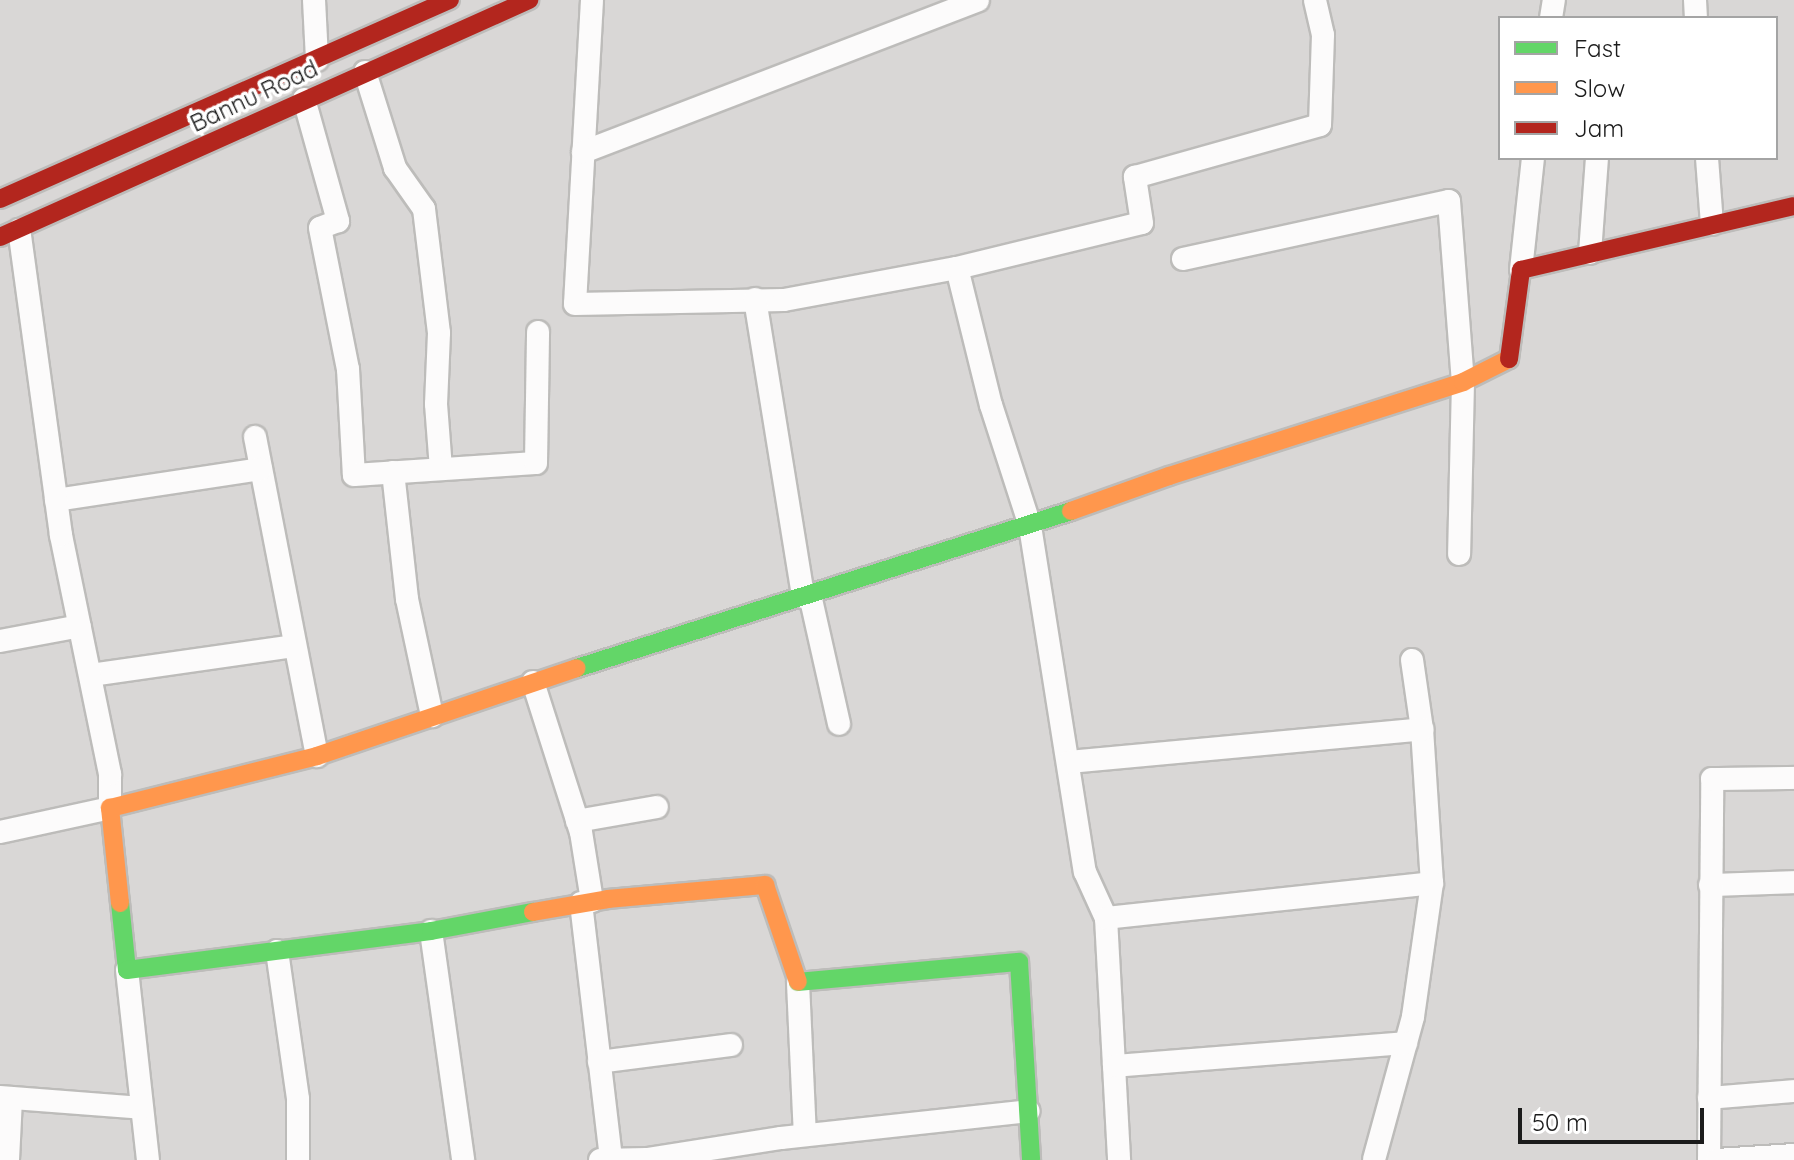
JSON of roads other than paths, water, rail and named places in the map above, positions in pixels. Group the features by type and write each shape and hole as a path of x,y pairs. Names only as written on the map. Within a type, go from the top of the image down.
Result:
{"main road":[{"name":"Bannu Road","path":"0,199 450,0"},
{"name":"Bannu Road","path":"9,234 529,0"},
{"path":"1031,1160 1019,962 798,983 765,885 586,902 431,931 127,970 110,808 317,756 533,682 1030,526 1169,476 1463,382 1509,360 1521,270 1794,206"}],"street":[{"path":"314,0 317,60"},
{"path":"592,0 575,304 784,300 957,268 1142,223 1135,177 1320,125 1323,35 1315,0"},
{"path":"583,152 978,0"},
{"path":"365,72 395,168 424,209 439,333 436,404 441,469"},
{"path":"304,99 338,221 320,228 348,369 354,475 536,463 538,332"},
{"path":"1521,270 1533,160"},
{"path":"1590,253 1597,160"},
{"path":"1707,160 1712,224"},
{"path":"1183,259 1449,201 1463,382 1459,554"},
{"path":"0,832 110,808 110,774 56,500 9,234"},
{"path":"957,268 991,405 1030,526 1085,872 1106,918 1119,1160"},
{"path":"755,299 807,596 839,724"},
{"path":"255,437 317,756"},
{"path":"56,500 261,469"},
{"path":"393,472 407,599 432,716"},
{"path":"0,641 80,626"},
{"path":"91,675 295,646"},
{"path":"1374,1160 1406,1043 1432,883 1422,729 1412,660"},
{"path":"533,682 577,821 611,1160"},
{"path":"1069,762 1422,729"},
{"path":"1709,1160 1712,779 1794,778"},
{"path":"577,821 657,807"},
{"path":"1710,885 1794,882"},
{"path":"1106,918 1432,883"},
{"path":"431,931 463,1160"},
{"path":"277,951 298,1099 298,1160"},
{"path":"127,970 148,1160"},
{"path":"798,983 805,1135"},
{"path":"1114,1066 1406,1043"},
{"path":"599,1062 731,1045"},
{"path":"1709,1098 1794,1091"},
{"path":"8,1160 5,1098 142,1108"},
{"path":"600,1160 744,1152 805,1135 1029,1111"},
{"path":"1717,1160 1794,1155"}]}
